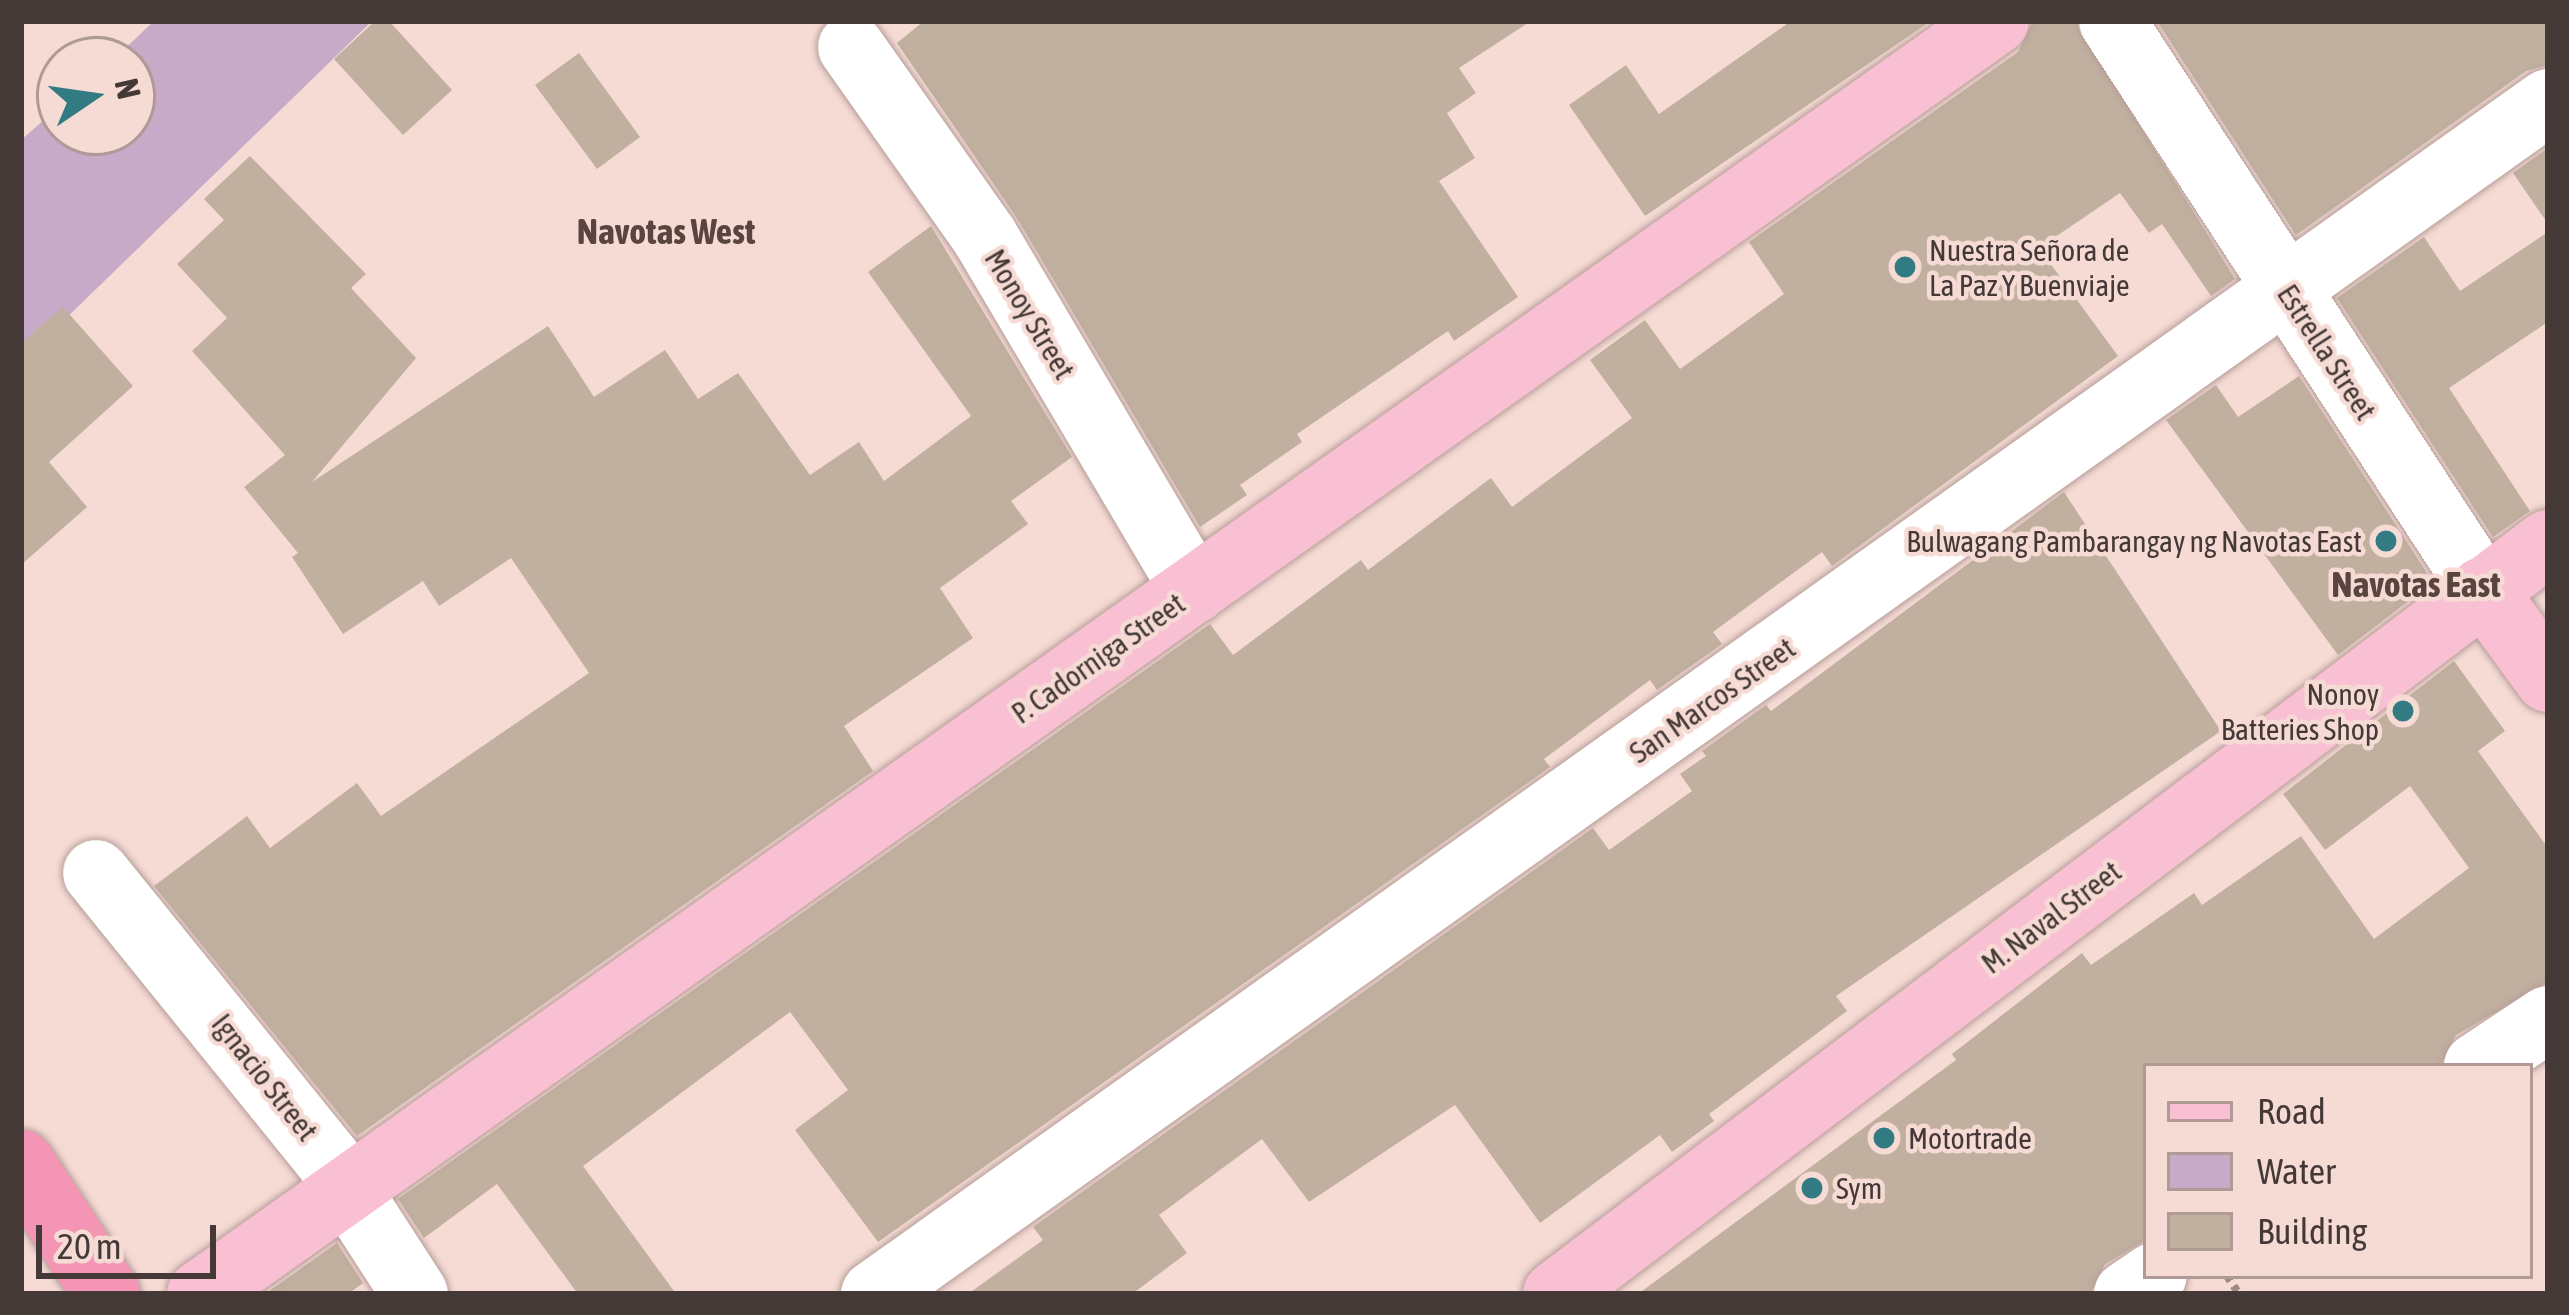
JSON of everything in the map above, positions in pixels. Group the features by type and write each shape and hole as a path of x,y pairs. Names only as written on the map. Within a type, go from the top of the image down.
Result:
{"highway":[{"path":"21,1163 107,1294"}],"main road":[{"name":"P. Cadorniga Street","path":"200,1294 1996,21"},
{"name":"M. Naval Street","path":"1556,1294 2548,542"},
{"name":"Estrella Street","path":"2482,590 2548,679"}],"street":[{"name":"Estrella Street","path":"2112,21 2482,590"},
{"name":"Monoy Street","path":"851,47 985,237 1194,590"},
{"name":"San Marcos Street","path":"874,1294 2288,292 2548,102"},
{"name":"Ignacio Street","path":"97,873 348,1191 416,1294"},
{"path":"2482,1063 2548,1019"}],"water":[{"path":"154,21 372,21 21,362 21,140 36,127 36,156 156,156 156,36 138,36"}],"building":[{"path":"375,21 389,21 452,90 403,135 334,59"},
{"path":"924,21 1531,21 1459,68 1476,93 1447,113 1475,158 1439,181 1518,297 1454,341 1448,331 1297,434 1302,442 1240,485 1247,495 1200,527 1017,218 897,43"},
{"path":"1791,21 1931,21 1645,216 1569,105 1626,65 1659,114"},
{"path":"2033,21 2075,21 2235,279 2211,296 2162,224 2149,233 2120,193 2039,248 2118,356 1832,566 1822,552 1713,632 1722,644 1657,690 1650,680 1544,759 1550,767 878,1242 795,1130 848,1090 790,1012 583,1166 676,1294 578,1294 497,1184 424,1238 398,1199 1210,624 1233,655 1361,560 1368,570 1491,478 1512,507 1632,418 1590,360 1645,320 1680,369 1784,294 1749,242 2018,52"},
{"path":"2157,21 2548,21 2548,65 2526,71 2296,235"},
{"path":"579,53 640,137 597,169 535,85"},
{"path":"2548,148 2548,224 2513,173"},
{"path":"250,156 366,274 351,288 416,358 312,482 548,326 594,397 665,350 698,399 738,373 810,475 859,442 884,481 971,416 868,272 931,226 1072,457 1011,501 1028,524 940,588 973,638 844,726 873,771 357,1136 154,886 247,816 270,848 357,783 381,816 589,673 511,558 439,606 423,581 343,634 292,557 298,553 244,487 285,455 192,351 227,318 177,264 224,220 204,199"},
{"path":"2548,232 2548,322 2449,388 2530,511 2493,537 2337,298 2424,237 2460,291"},
{"path":"63,307 133,386 49,462 87,507 21,565 21,343"},
{"path":"2299,376 2427,573 2402,590 2410,600 2338,655 2166,420 2216,385 2238,417"},
{"path":"2064,492 2221,731 1836,996 1847,1011 1709,1114 1714,1121 1672,1152 1660,1135 1540,1223 1455,1105 1309,1202 1262,1139 1159,1215 1187,1253 1132,1294 968,1294 1043,1240 1033,1227 1593,828 1609,850 1692,791 1680,774 1706,756 1702,751 1766,705 1771,711"},
{"path":"2454,661 2505,731 2478,751 2548,848 2548,982 2456,1035 2442,1063 2143,1063 2143,1242 2105,1264 2090,1294 1638,1294 1956,1060 1952,1054 2082,953 2091,965 2194,893 2202,905 2301,836 2374,939 2469,868 2410,786 2325,850 2283,794"},
{"path":"337,1243 363,1283 348,1294 265,1294"}],"place":[{"name":"Nuestra Señora de La Paz Y Buenviaje","path":"1905,267"},
{"name":"Bulwagang Pambarangay ng Navotas East","path":"2386,541"},
{"name":"Nonoy Batteries Shop","path":"2403,711"},
{"name":"Motortrade","path":"1884,1138"},
{"name":"Sym","path":"1812,1188"}],"district":[{"name":"Navotas West","path":"666,232"},
{"name":"Navotas East","path":"2416,585"}]}
